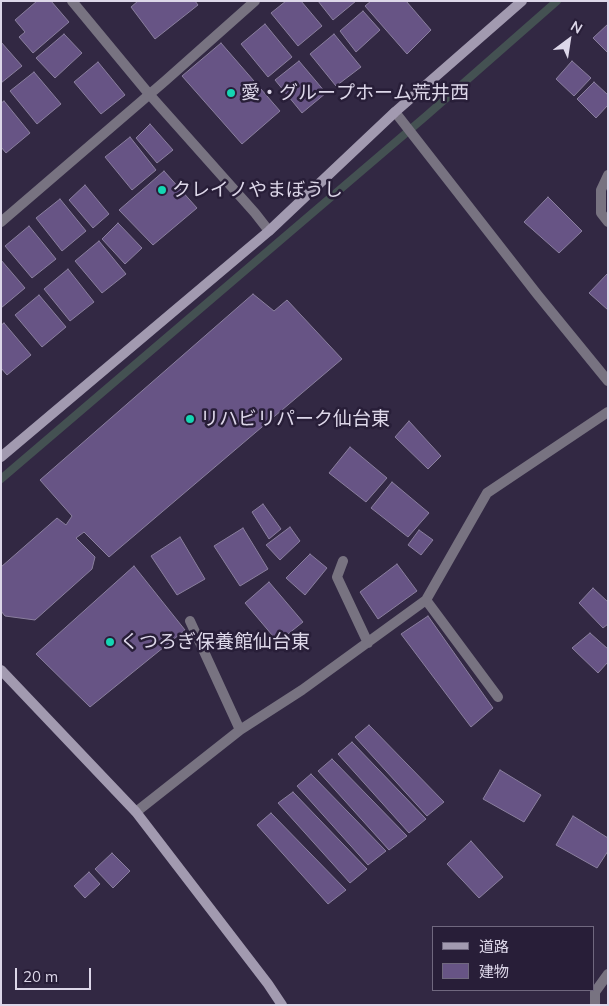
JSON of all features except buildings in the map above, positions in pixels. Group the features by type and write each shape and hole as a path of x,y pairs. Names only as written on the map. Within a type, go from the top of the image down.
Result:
{"street":[{"path":"72,1 149,94 269,231"},
{"path":"1,222 255,1"},
{"path":"1,457 269,231 395,112 522,1"},
{"path":"395,112 537,294 608,381"},
{"path":"608,176 601,190 601,213 608,222"},
{"path":"136,812 240,730 302,690 426,600 487,493 608,412"},
{"path":"343,560 337,577 368,643"},
{"path":"426,600 498,697"},
{"path":"190,621 240,730"},
{"path":"1,670 136,812 268,984 282,1005"},
{"path":"595,1005 594,992 608,974"}],"waterway":[{"path":"1,479 426,116 557,1"}],"place":[{"name":"愛・グループホーム荒井西","path":"231,93"},
{"name":"クレイノやまぼうし","path":"162,190"},
{"name":"リハビリパーク仙台東","path":"190,419"},
{"name":"くつろぎ保養館仙台東","path":"110,642"}]}
